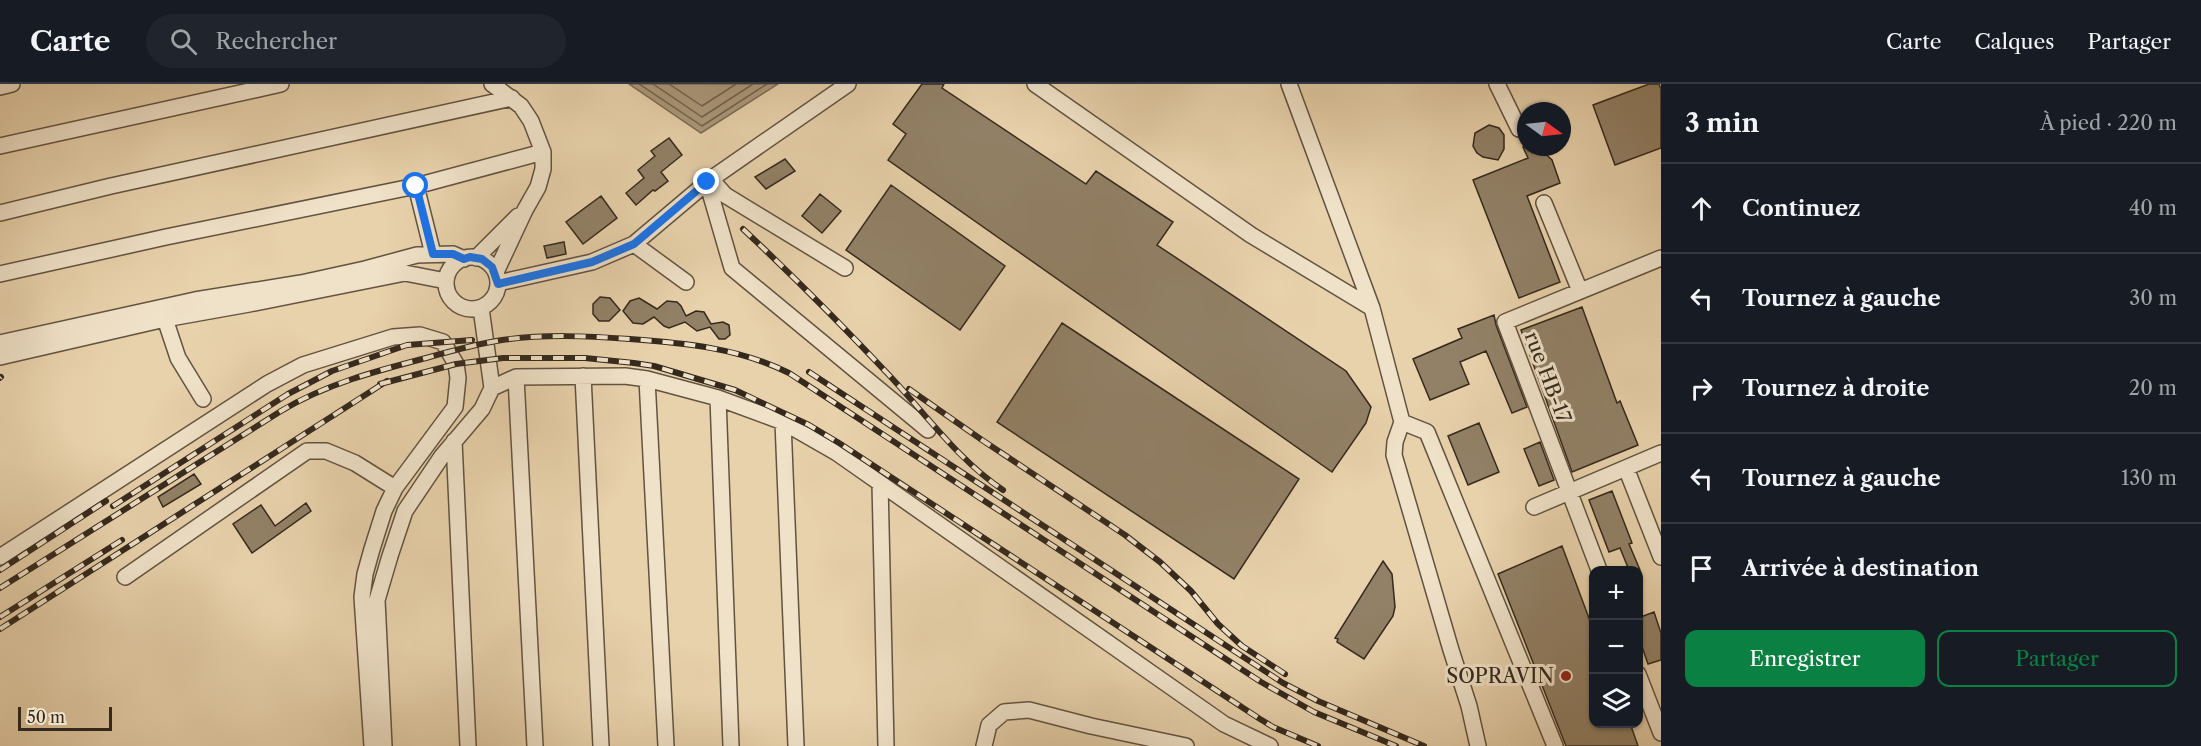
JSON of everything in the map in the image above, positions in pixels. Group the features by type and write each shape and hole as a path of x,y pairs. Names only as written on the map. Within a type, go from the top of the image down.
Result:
{"street":[{"path":"0,87 12,84"},
{"path":"0,146 281,84"},
{"path":"492,84 521,106 531,121 543,152 543,169 538,187 525,210 497,278 495,296 482,308 464,308 454,302 448,292 446,281 452,267 470,258 525,210"},
{"path":"497,278 592,262 634,244 709,181 848,84"},
{"path":"1035,84 1251,235 1372,308"},
{"path":"1289,84 1372,308 1402,422 1395,442 1394,454 1469,706 1478,746"},
{"path":"1497,84 1517,125"},
{"path":"0,213 111,186 512,98"},
{"path":"0,274 166,237 416,186 543,152"},
{"path":"709,181 725,195 845,268"},
{"path":"709,181 732,268 928,430"},
{"path":"416,186 433,254"},
{"path":"1544,203 1580,291"},
{"path":"634,244 686,282"},
{"path":"0,343 195,300 301,283 376,267 417,255 453,254 488,262 497,278"},
{"name":"rue HB-17","path":"1598,566 1505,322 1661,258"},
{"path":"0,357 165,319 405,273 446,281"},
{"path":"384,746 377,600 405,512 442,456 482,409 492,388 482,308"},
{"path":"165,319 178,358 203,399"},
{"path":"0,557 267,384 303,365 393,337 420,335 443,342 456,364 457,391 454,407 395,488 384,511 365,574 362,597 372,746"},
{"path":"492,388 516,376 625,376 647,379 718,398 783,422 837,453 1224,724 1270,746"},
{"path":"516,376 535,746"},
{"path":"583,376 601,746"},
{"path":"647,379 666,746"},
{"path":"718,398 731,746"},
{"path":"783,422 796,746"},
{"path":"1402,422 1427,432 1555,746"},
{"path":"454,441 468,746"},
{"path":"125,577 307,451 326,451 355,463 395,488"},
{"path":"1534,507 1661,453"},
{"path":"1626,468 1661,557"},
{"path":"880,483 886,746"},
{"path":"1643,687 1661,733"},
{"path":"984,746 989,725 1004,712 1029,710 1186,746"}],"water":[{"path":"629,84 778,84 701,133"}],"building":[{"path":"922,84 944,84 942,88 1086,184 1096,171 1173,222 1157,245 1346,371 1371,407 1366,423 1332,472 888,160 906,134 893,124"},
{"path":"1649,84 1659,84 1661,89 1661,148 1615,165 1593,105"},
{"path":"1489,125 1499,128 1504,135 1504,149 1498,160 1483,157 1473,146 1475,133"},
{"path":"669,138 682,155 661,172 668,181 636,205 626,193 644,178 638,170 655,156 651,151"},
{"path":"1527,156 1548,156 1552,160 1560,183 1527,196 1560,282 1519,298 1473,180 1528,158"},
{"path":"785,159 795,171 766,189 755,177"},
{"path":"891,185 1005,266 960,330 846,250"},
{"path":"820,194 841,211 822,233 802,216"},
{"path":"601,196 617,218 583,244 566,222"},
{"path":"564,242 566,254 547,258 544,246"},
{"path":"600,297 610,298 620,310 609,321 599,321 593,314 593,304"},
{"path":"639,298 657,309 667,301 677,302 686,316 696,311 704,312 711,324 723,322 729,325 730,335 725,339 719,339 710,327 697,331 685,322 669,328 654,317 643,324 633,323 623,311 630,301"},
{"path":"1582,307 1617,403 1620,401 1638,445 1572,472 1521,330"},
{"path":"1494,315 1527,407 1512,413 1486,351 1460,362 1469,384 1430,400 1413,359 1462,338 1458,329"},
{"path":"1062,323 1299,479 1234,579 997,422"},
{"path":"1479,423 1499,472 1468,485 1448,436"},
{"path":"1540,442 1554,480 1539,486 1524,449"},
{"path":"194,474 201,484 163,507 158,497"},
{"path":"1612,491 1638,566 1627,566 1620,548 1609,552 1589,500"},
{"path":"306,503 311,511 252,553 233,524 261,505 275,526"},
{"name":"SOPRAVIN","path":"1562,546 1589,618 1589,728 1632,728 1638,746 1566,746 1498,574"},
{"path":"1383,561 1392,574 1395,607 1393,616 1364,659 1337,642 1338,639 1335,638"},
{"path":"1654,612 1661,633 1661,660 1648,664 1643,650 1643,616"}],"railway":[{"path":"743,229 853,337 971,465 1003,490"},
{"path":"0,588 281,411 316,393 352,379 464,348 502,340 566,336 671,342 731,352 789,373 1261,682 1314,712 1396,746"},
{"path":"113,506 288,394 332,371 407,345 472,340"},
{"path":"380,384 456,364 503,358 585,358 654,366 735,390 809,425 839,443 1260,719 1318,746"},
{"path":"809,372 1283,683 1318,701 1424,746"},
{"path":"0,629 387,381"},
{"path":"909,389 1125,535 1160,562 1191,591 1218,624 1242,646 1285,674"},
{"path":"0,570 106,501"},
{"path":"0,617 122,540"}],"place":[{"name":"SOPRAVIN","path":"1566,676"}],"route":[{"path":"416,186 433,254 453,254 464,259 470,257 482,259 488,262 496,272 498,284 592,262 634,244 707,182"}]}
